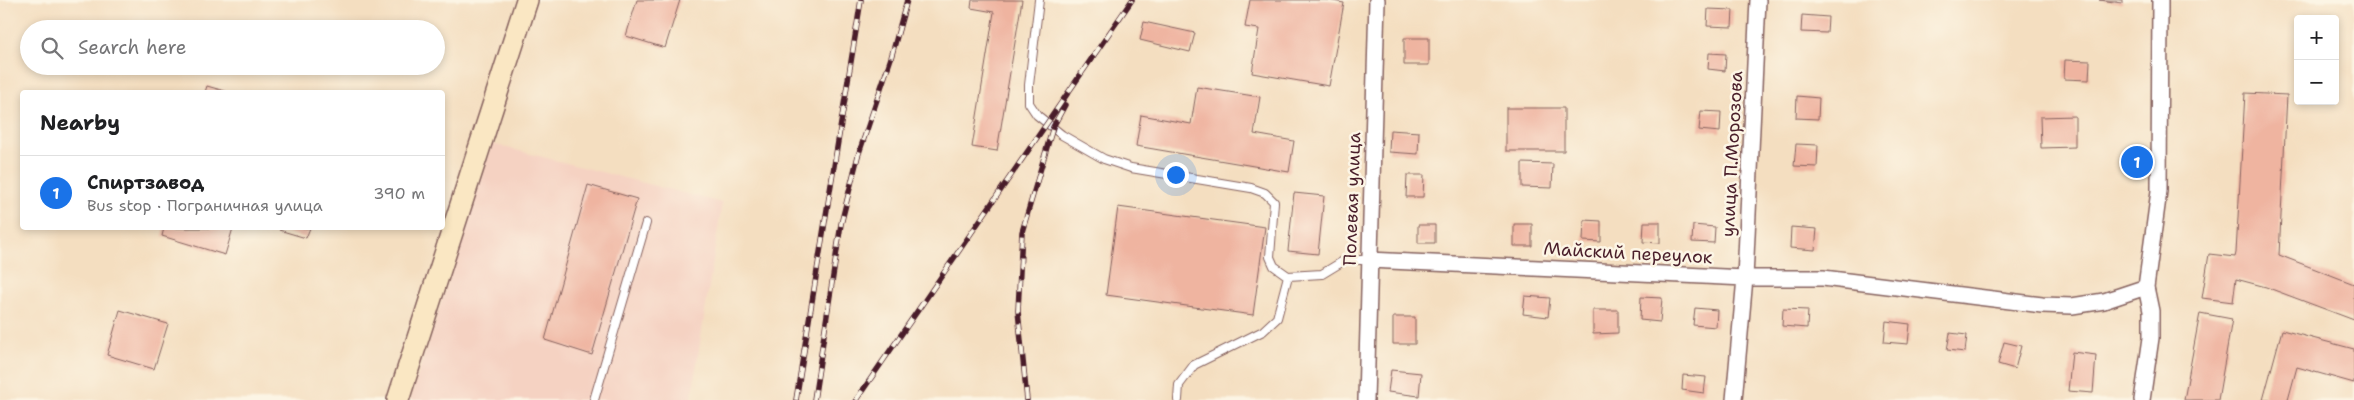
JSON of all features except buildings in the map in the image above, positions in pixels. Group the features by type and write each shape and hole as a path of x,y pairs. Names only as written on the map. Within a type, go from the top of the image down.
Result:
{"main road":[{"path":"398,400 527,0"}],"street":[{"name":"Полевая улица","path":"1366,400 1377,0"},
{"name":"улица П.Морозова","path":"1734,400 1745,278 1758,0"},
{"path":"2142,400 2151,338 2151,311 2146,287 2159,192 2160,0"},
{"name":"Майский переулок","path":"1369,260 1745,278 1823,278 2052,306 2072,306 2104,302 2146,287"}],"lane":[{"path":"1039,0 1028,85 1029,102 1037,115 1062,134 1104,159 1132,168 1251,188 1265,192 1274,202 1270,257 1274,266 1288,276 1277,318 1263,331 1194,365 1179,385 1178,400"},
{"path":"594,400 646,223"},
{"name":"Майский переулок","path":"1288,276 1322,274 1345,260 1369,260"}],"shaded area":[{"path":"492,144 722,203 691,400 410,400"}],"railway":[{"path":"796,400 861,0"},
{"path":"814,400 841,224 858,156 891,58 907,0"},
{"path":"856,400 1132,0"},
{"path":"1027,400 1018,311 1022,232 1053,127 1065,105"}],"place":[{"name":"Спиртзавод","path":"2137,162"}]}
